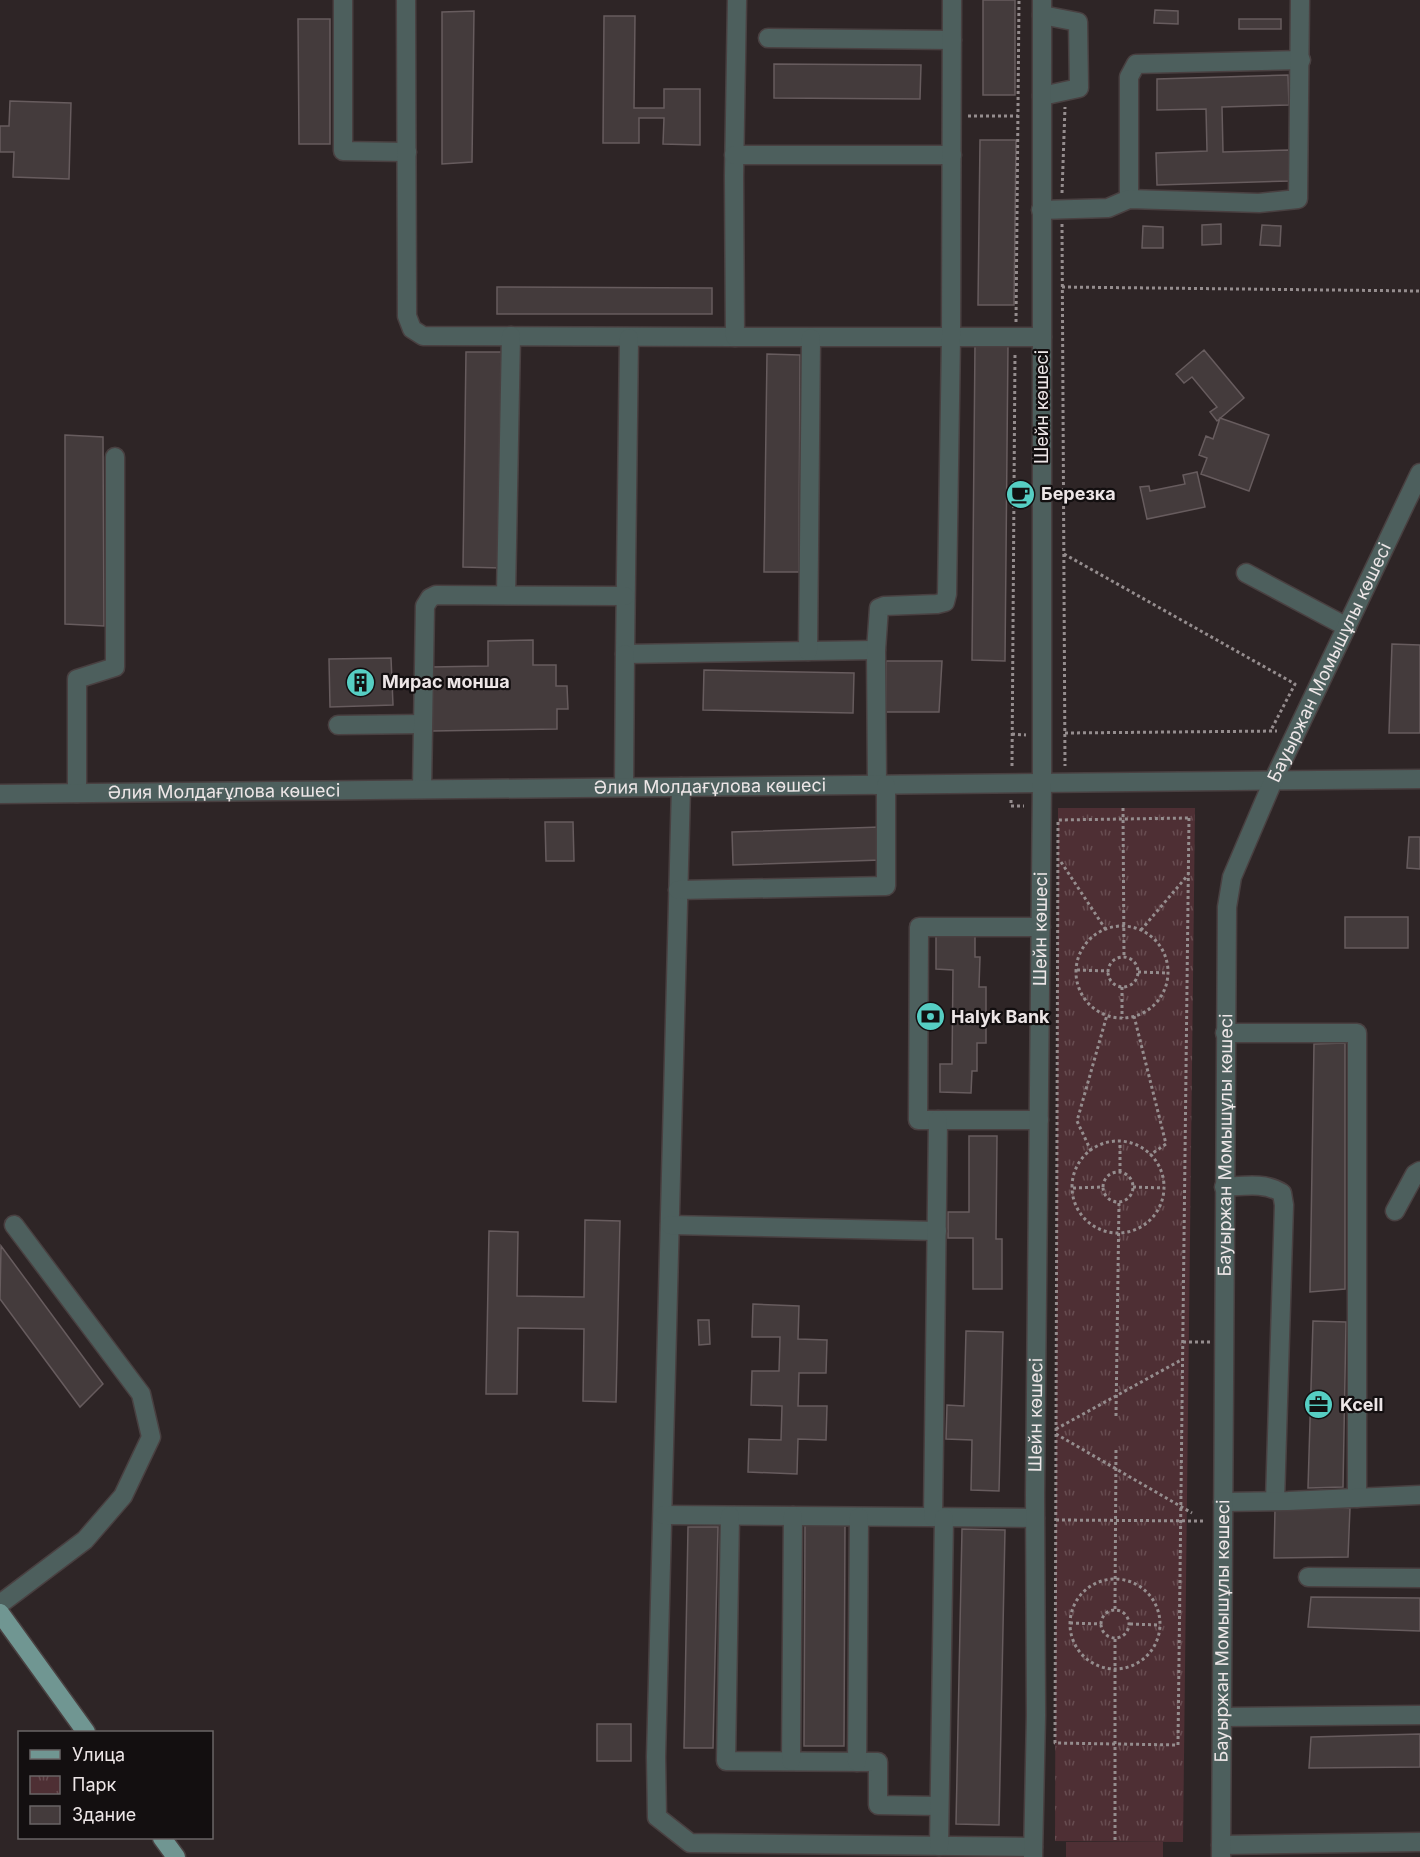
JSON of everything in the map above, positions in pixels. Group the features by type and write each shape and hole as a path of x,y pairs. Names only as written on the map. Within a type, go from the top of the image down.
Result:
{"main road":[{"path":"0,1613 85,1731"},
{"path":"163,1839 176,1857"}],"street":[{"path":"343,0 343,152 407,152"},
{"path":"406,0 407,316 412,329 423,336 1042,337"},
{"path":"735,337 736,0"},
{"path":"678,890 886,886 876,650 879,608 937,604 945,602 947,594 951,338 952,0"},
{"path":"1041,210 1108,208 1129,199 1259,203 1298,199 1300,0"},
{"path":"1042,7 1078,22 1079,88 1042,96"},
{"name":"Шейн көшесі","path":"1033,1852 1036,1715 1035,1518 1042,805 1042,7"},
{"path":"768,38 952,40"},
{"path":"1129,199 1129,77 1136,64 1300,60"},
{"path":"734,155 952,154"},
{"path":"506,594 511,336"},
{"path":"624,788 629,338"},
{"path":"808,651 811,338"},
{"path":"77,793 77,679 115,667 115,457"},
{"name":"Бауыржан Момышұлы көшесі","path":"1221,1851 1227,907 1232,878 1274,781 1347,627 1412,508 1420,473"},
{"path":"1246,573 1347,627"},
{"path":"422,789 425,606 429,598 436,595 506,594 625,596"},
{"path":"625,654 876,650"},
{"path":"338,725 423,724"},
{"name":"Әлия Молдағұлова көшесі","path":"0,794 1420,779"},
{"path":"681,787 656,1757 657,1817 690,1850 939,1846 1033,1852"},
{"path":"1039,1120 918,1120 919,927 1041,927"},
{"path":"1225,1033 1357,1033 1357,1498"},
{"path":"938,1120 939,1846"},
{"path":"1395,1211 1415,1174 1420,1171"},
{"path":"1224,1187 1265,1186 1274,1188 1282,1193 1284,1205 1275,1501"},
{"path":"0,1604 85,1540 123,1496 151,1437 141,1394 14,1225"},
{"path":"670,1225 937,1231"},
{"path":"1223,1502 1420,1496"},
{"path":"663,1515 1035,1518"},
{"path":"730,1516 726,1761 878,1762 878,1805 939,1806"},
{"path":"791,1761 793,1516"},
{"path":"857,1762 859,1517"},
{"path":"1308,1577 1420,1578"},
{"path":"1221,1717 1420,1715"},
{"path":"1221,1851 1420,1842"}],"path":[{"path":"1019,0 1011,806 1042,805"},
{"path":"1065,783 1062,210 1066,90"},
{"path":"952,117 1018,116"},
{"path":"1062,287 1420,291"},
{"path":"1064,554 1295,684 1270,732 1065,734"},
{"path":"1012,734 1042,735"},
{"path":"1123,808 1124,958"},
{"path":"1056,1429 1058,820 1190,818 1178,1745 1055,1743 1057,1434"},
{"path":"1061,862 1106,930"},
{"path":"1141,930 1189,874"},
{"path":"1124,926 1141,930 1151,936 1161,947 1167,960 1168,973 1165,990 1156,1003 1144,1013 1122,1018 1099,1012 1087,1001 1079,987 1077,970 1079,958 1086,945 1096,934 1124,926"},
{"path":"1124,958 1134,963 1138,972 1135,981 1122,987 1111,980 1108,971 1112,962 1124,958"},
{"path":"1077,970 1108,971"},
{"path":"1138,972 1168,973"},
{"path":"1122,987 1122,1018"},
{"path":"1091,1151 1077,1120 1107,1015"},
{"path":"1134,1016 1166,1144 1150,1155"},
{"path":"1120,1142 1120,1172"},
{"path":"1120,1142 1130,1143 1144,1149 1150,1155 1162,1173 1165,1188 1162,1202 1154,1216 1143,1226 1129,1232 1119,1233 1099,1229 1087,1221 1078,1209 1073,1179 1079,1165 1091,1151 1101,1145 1120,1142"},
{"path":"1120,1172 1130,1178 1133,1187 1130,1197 1119,1202 1107,1198 1103,1187 1108,1175 1120,1172"},
{"path":"1073,1188 1103,1187"},
{"path":"1133,1187 1165,1188"},
{"path":"1116,1416 1119,1202"},
{"path":"1183,1342 1223,1342"},
{"path":"1183,1359 1052,1432 1192,1513"},
{"path":"1116,1448 1116,1609"},
{"path":"1035,1518 1223,1521"},
{"path":"1115,1578 1142,1587 1152,1598 1158,1611 1160,1625 1157,1641 1149,1654 1136,1664 1106,1669 1092,1663 1080,1653 1072,1640 1069,1623 1071,1610 1078,1597 1088,1587 1101,1580 1115,1578"},
{"path":"1116,1609 1124,1612 1130,1624 1124,1636 1115,1639 1106,1635 1101,1624 1106,1613 1116,1609"},
{"path":"1069,1623 1101,1624"},
{"path":"1130,1624 1160,1625"},
{"path":"1115,1639 1116,1842"}],"green space":[{"path":"1058,808 1195,808 1183,1842 1055,1841"},
{"path":"1066,1842 1163,1842 1163,1857 1066,1857"}],"building":[{"path":"983,0 1015,0 1015,95 983,95"},
{"path":"1155,10 1178,11 1178,24 1154,23"},
{"path":"474,11 472,162 442,164 442,12"},
{"path":"604,16 635,16 634,108 664,108 664,89 700,89 700,145 663,144 664,118 639,118 639,143 603,143"},
{"path":"298,19 330,19 330,144 299,144"},
{"path":"1239,19 1281,19 1281,29 1239,29"},
{"path":"774,64 921,65 920,99 774,98"},
{"path":"1288,75 1289,105 1222,107 1223,152 1289,150 1290,181 1157,185 1156,153 1207,151 1206,109 1157,110 1157,79"},
{"path":"10,101 71,103 69,179 13,177 14,152 0,152 0,126 9,126"},
{"path":"980,140 1016,140 1014,305 978,305"},
{"path":"1221,224 1221,244 1202,245 1202,225"},
{"path":"1262,225 1281,226 1280,246 1260,245"},
{"path":"1143,226 1163,227 1163,248 1142,248"},
{"path":"497,287 712,288 712,314 497,314"},
{"path":"975,344 1008,345 1005,661 972,660"},
{"path":"1204,350 1244,398 1217,421 1210,412 1217,407 1192,377 1184,383 1176,374"},
{"path":"466,352 504,352 501,568 463,567"},
{"path":"767,354 800,355 799,572 764,572"},
{"path":"1220,418 1269,435 1249,491 1201,474 1207,458 1199,455 1206,436 1213,439"},
{"path":"65,435 103,437 104,626 65,624"},
{"path":"1197,472 1205,507 1147,519 1140,487 1149,486 1150,491 1185,484 1183,475"},
{"path":"533,640 533,665 556,665 556,686 567,686 568,709 557,709 557,729 432,731 431,667 488,666 488,641"},
{"path":"1392,644 1420,645 1420,733 1389,733"},
{"name":"Мирас монша","path":"391,658 393,705 330,707 329,659"},
{"path":"886,661 942,661 939,712 886,712"},
{"path":"704,670 854,673 853,713 703,710"},
{"path":"545,822 573,822 574,861 546,861"},
{"path":"880,827 881,860 733,865 732,832"},
{"path":"1409,837 1420,837 1420,869 1407,868"},
{"path":"1345,917 1408,917 1408,948 1345,948"},
{"path":"936,932 975,933 975,957 980,957 979,987 986,987 986,1043 977,1043 977,1071 972,1071 971,1093 940,1092 940,1064 952,1064 953,970 936,969"},
{"path":"1345,1043 1345,1289 1310,1292 1314,1044"},
{"path":"969,1136 997,1136 996,1239 1002,1239 1002,1289 973,1289 973,1238 948,1238 948,1212 969,1212"},
{"path":"585,1220 620,1221 616,1402 583,1401 584,1329 518,1328 517,1394 486,1394 489,1231 518,1232 517,1296 584,1297"},
{"path":"1,1246 103,1384 80,1407 0,1299"},
{"path":"753,1304 799,1306 798,1339 827,1340 826,1373 799,1373 798,1406 827,1406 826,1440 798,1439 797,1474 748,1472 749,1439 781,1440 782,1406 751,1405 752,1371 779,1371 780,1337 752,1337"},
{"path":"698,1320 709,1320 710,1344 699,1345"},
{"path":"1313,1321 1346,1322 1343,1487 1308,1488"},
{"path":"966,1331 1003,1332 999,1491 971,1490 972,1440 946,1439 947,1405 964,1406"},
{"path":"1350,1508 1348,1557 1274,1558 1275,1509"},
{"path":"805,1525 845,1525 844,1746 804,1746"},
{"path":"688,1527 718,1527 713,1748 684,1748"},
{"path":"962,1529 1005,1530 999,1825 956,1824"},
{"path":"1311,1597 1420,1598 1420,1631 1308,1627"},
{"path":"597,1724 631,1724 631,1761 597,1761"},
{"path":"1420,1734 1420,1767 1309,1768 1311,1737"}],"place":[{"name":"Березка","path":"1020,494"},
{"name":"Мирас монша","path":"361,682"},
{"name":"Halyk Bank","path":"930,1017"},
{"name":"Kcell","path":"1319,1405"}]}
